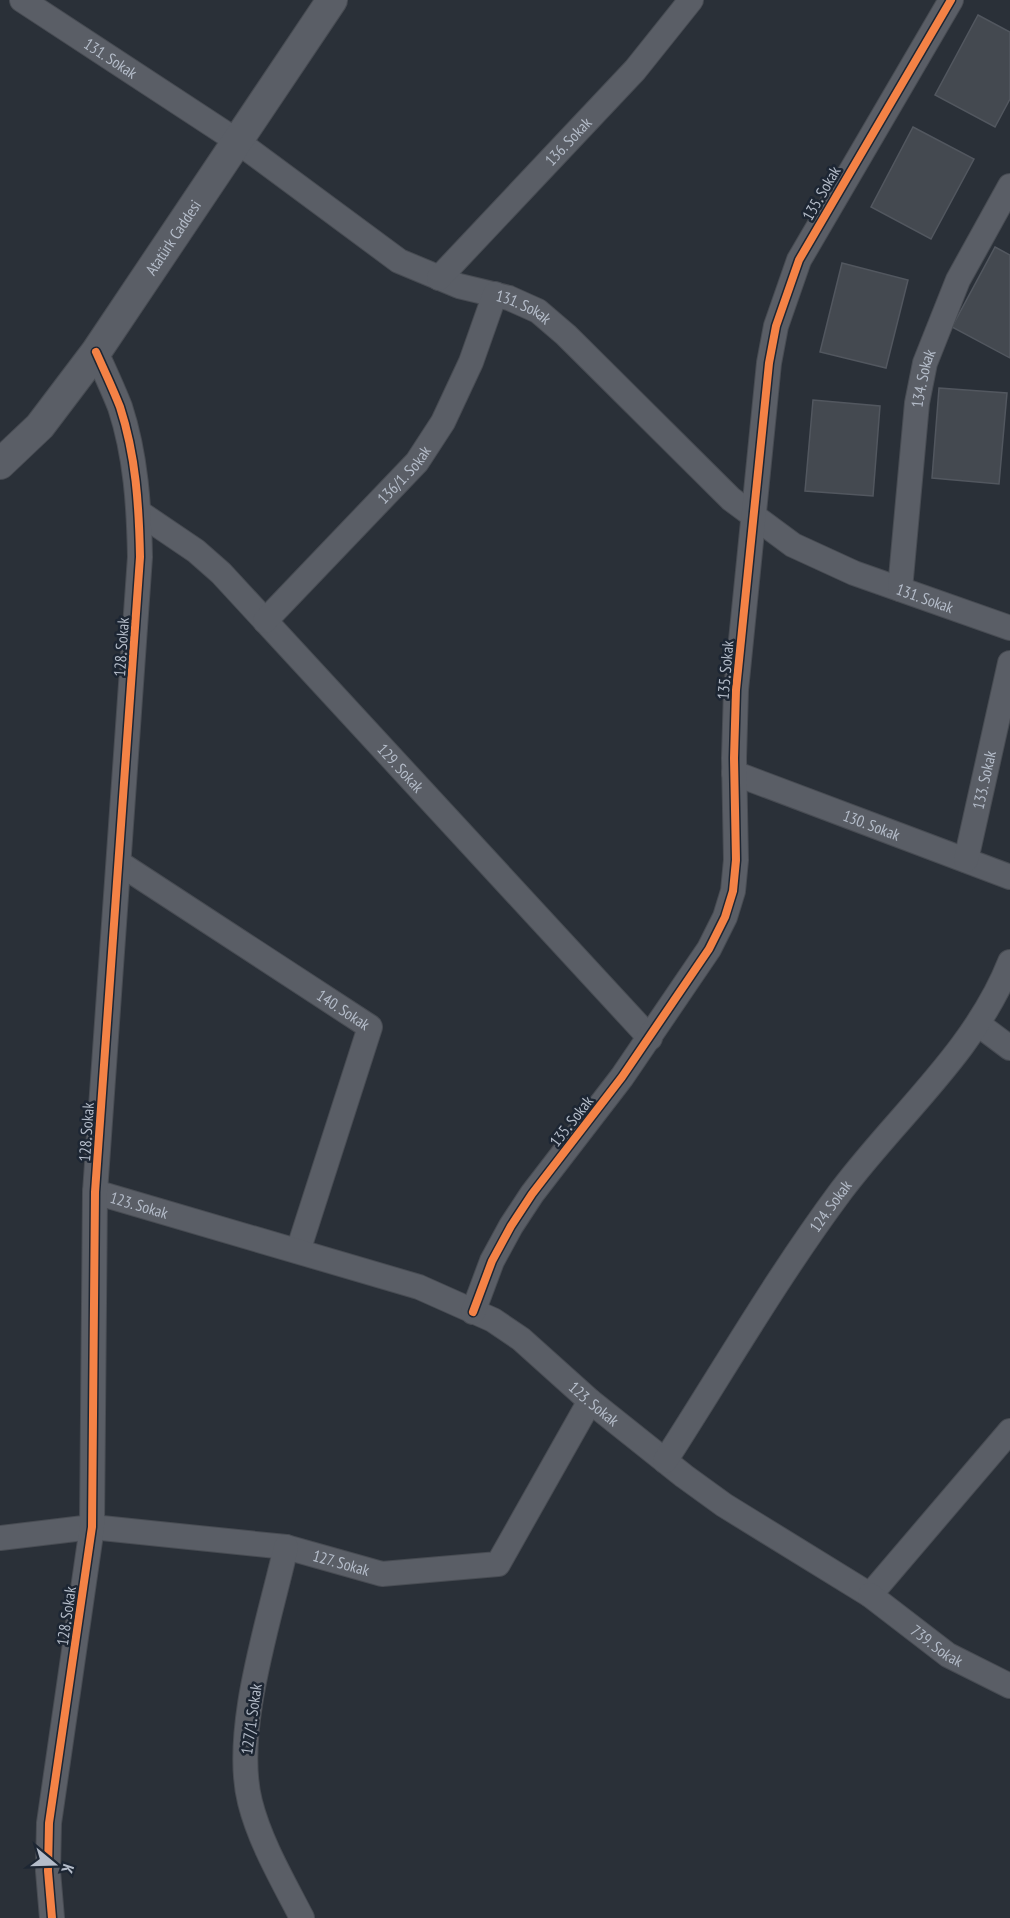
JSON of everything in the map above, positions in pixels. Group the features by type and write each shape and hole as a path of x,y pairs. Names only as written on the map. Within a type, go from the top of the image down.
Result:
{"street":[{"name":"131. Sokak","path":"22,0 237,141 399,261 439,278 495,294 538,311 566,335 731,499 793,545 819,558 900,589 1010,628"},
{"name":"Atatürk Caddesi","path":"0,464 40,426 96,352 332,0"},
{"name":"136. Sokak","path":"439,278 635,70 692,0"},
{"name":"135. Sokak","path":"474,1312 492,1261 511,1226 650,1038 709,949 725,916 733,891 736,860 734,773 736,690 769,363 776,326 799,260 951,0"},
{"name":"134. Sokak","path":"900,589 917,403 925,363 958,279 1010,186"},
{"name":"136/1. Sokak","path":"265,621 417,462 443,422 471,362 495,294"},
{"name":"128. Sokak","path":"52,1918 49,1823 92,1527 95,1192 140,557 140,513 133,456 120,407 96,352"},
{"name":"129. Sokak","path":"140,513 196,551 265,621 650,1038"},
{"name":"133. Sokak","path":"966,860 1010,663"},
{"name":"130. Sokak","path":"734,773 1010,877"},
{"name":"140. Sokak","path":"119,863 370,1027 298,1251"},
{"name":"124. Sokak","path":"665,1461 811,1233 840,1192 978,1024 999,991 1010,962"},
{"path":"978,1024 1010,1048"},
{"name":"123. Sokak","path":"95,1192 419,1287 453,1300 493,1320 521,1339 590,1401 724,1505 870,1594"},
{"name":"127. Sokak","path":"0,1538 92,1527 286,1547 382,1574 498,1564 590,1401"},
{"path":"870,1594 1010,1431"},
{"name":"127/1. Sokak","path":"286,1547 248,1715 245,1769 250,1802 268,1849 302,1918"},
{"name":"739. Sokak","path":"870,1594 948,1656 1010,1686"}],"building":[{"path":"978,15 1010,32 1010,99 995,127 935,95"},
{"path":"913,127 974,159 931,239 871,207"},
{"path":"995,247 1010,255 1010,358 952,327"},
{"path":"842,263 908,280 886,368 820,352"},
{"path":"939,388 1007,393 999,484 932,478"},
{"path":"813,400 880,406 873,496 805,491"}],"cycle path":[{"path":"473,1312 492,1261 511,1226 532,1194 622,1077 709,949 725,917 733,891 736,860 734,758 736,690 769,363 776,326 799,260 951,0"},
{"path":"52,1918 48,1871 49,1823 92,1527 95,1192 140,557 137,500 130,444 120,407 96,352"}]}
